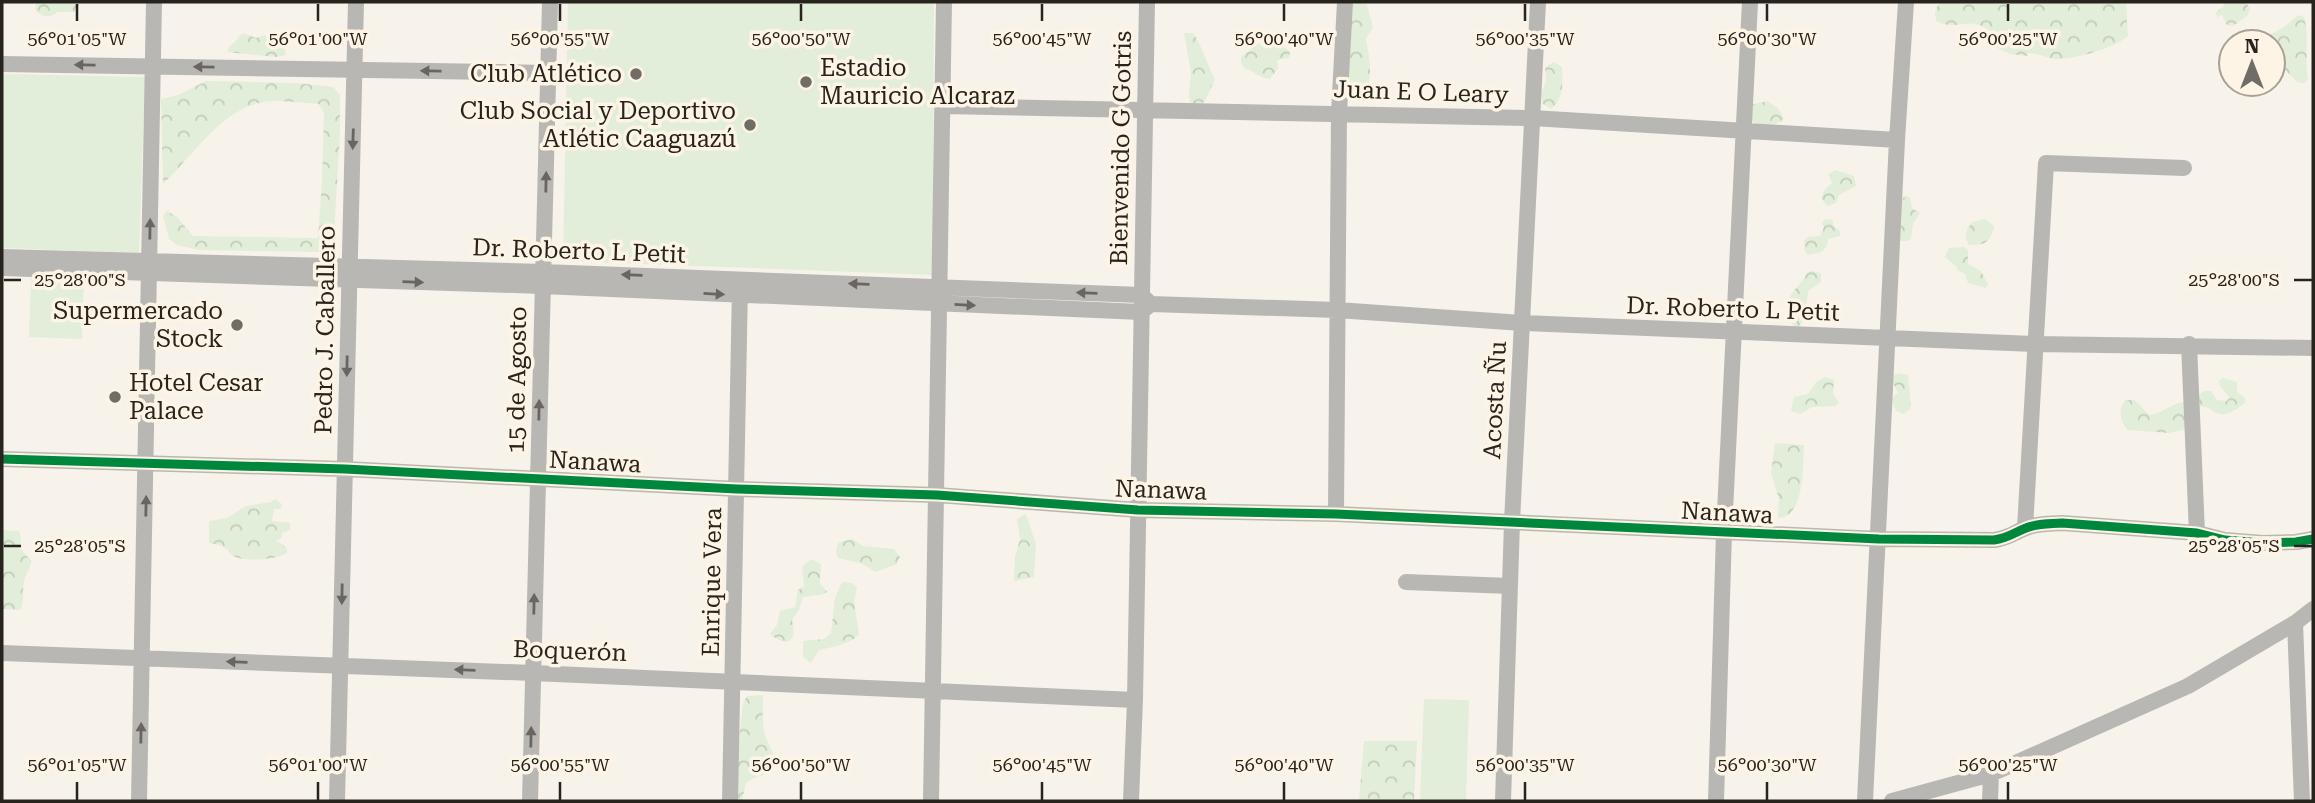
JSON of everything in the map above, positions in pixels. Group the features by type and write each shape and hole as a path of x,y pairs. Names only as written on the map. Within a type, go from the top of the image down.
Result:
{"street":[{"path":"139,801 155,2"},
{"name":"Pedro J. Caballero","path":"337,801 356,2"},
{"name":"15 de Agosto","path":"530,801 550,2"},
{"path":"931,801 944,2"},
{"name":"Bienvenido G Gotris","path":"1131,801 1144,304 1147,2"},
{"path":"1336,514 1339,113 1345,2"},
{"name":"Acosta Ñu","path":"1503,801 1512,522 1538,2"},
{"path":"1716,801 1724,532 1750,2"},
{"path":"1866,801 1906,2"},
{"path":"2,64 548,73"},
{"name":"Juan E O Leary","path":"942,106 1532,118 1897,140"},
{"path":"2025,528 2046,163 2185,168"},
{"name":"Dr. Roberto L Petit","path":"2,257 150,268"},
{"name":"Dr. Roberto L Petit","path":"2,268 150,268 543,279 1337,310 1522,323 2036,344 2189,344 2313,348"},
{"name":"Enrique Vera","path":"730,801 740,288"},
{"path":"2189,344 2197,533"},
{"name":"Nanawa","path":"2,459 345,470 737,489 937,495 1138,510 1336,514 1879,539 1994,540 2009,538 2025,528 2062,523 2197,533 2225,540 2263,543 2313,539"},
{"path":"1406,582 1510,586"},
{"path":"1892,801 1991,774 2188,686 2295,623 2313,609"},
{"path":"2295,623 2302,801"},
{"name":"Boquerón","path":"2,653 733,681 1135,700"},
{"path":"1990,801 1991,774"}],"green space":[{"path":"36,2 78,2 79,5 75,12 58,12 46,16 35,10"},
{"name":"Club Social y Deportivo Atlétic Caaguazú","path":"568,2 934,2 933,275 563,261"},
{"path":"1349,2 1366,2 1373,27 1366,39 1370,79 1362,101 1349,99 1342,91"},
{"path":"1939,2 2126,2 2128,36 2104,49 2072,58 2055,59 2032,53 2028,53 2028,56 2010,54 1993,46 1993,33 1984,27 1936,21 1935,12"},
{"path":"2225,2 2246,2 2250,9 2248,15 2233,26 2227,25 2222,15 2218,17 2215,13"},
{"path":"2298,15 2304,17 2308,79 2304,83 2297,82 2287,72 2287,28 2284,27"},
{"path":"244,33 256,38 265,35 270,39 283,40 286,55 276,57 227,52"},
{"path":"1184,33 1193,33 1215,79 1205,101 1198,106 1191,105 1189,97 1191,72"},
{"path":"1259,43 1263,47 1278,46 1290,52 1289,58 1277,60 1278,68 1270,79 1244,68 1241,62 1241,57"},
{"path":"1554,62 1562,67 1562,84 1558,101 1551,109 1543,104 1541,95 1546,81 1545,67"},
{"path":"2,74 145,77 139,253 2,248"},
{"path":"206,81 296,83 333,87 340,95 333,249 321,252 199,250 177,245 169,239 163,216 167,211 177,217 193,236 318,238 324,113 319,104 277,101 249,106 221,123 163,184 161,99 178,95"},
{"path":"1767,101 1778,108 1784,119 1776,124 1766,125 1749,119 1750,105"},
{"path":"1836,170 1854,176 1856,186 1839,195 1836,203 1827,206 1821,198 1832,183 1828,174"},
{"path":"1905,196 1910,197 1912,208 1920,213 1913,224 1911,238 1908,241 1899,241 1901,200"},
{"path":"1825,219 1833,220 1840,236 1828,239 1822,252 1808,255 1804,241 1808,237 1820,236"},
{"path":"1985,219 1994,226 1989,239 1980,245 1969,245 1966,236 1970,225"},
{"path":"1964,247 1968,250 1968,264 1981,271 1988,284 1986,288 1968,283 1965,274 1957,270 1945,257 1949,248"},
{"path":"1807,273 1821,273 1821,282 1808,291 1805,319 1799,326 1794,326 1789,317 1787,303"},
{"path":"31,278 84,280 82,339 29,337"},
{"path":"1899,373 1908,375 1911,408 1904,414 1896,411 1891,399 1898,393 1890,377"},
{"path":"1825,377 1834,380 1833,394 1839,402 1836,406 1812,407 1800,414 1791,411 1794,397 1808,394 1816,382"},
{"path":"2223,378 2237,382 2237,392 2245,398 2245,403 2224,414 2200,407 2197,398 2203,391 2211,391 2217,400 2227,401 2229,397 2219,381"},
{"path":"2126,400 2135,400 2149,415 2187,402 2187,429 2169,433 2128,430 2121,415 2121,407"},
{"path":"1775,443 1804,445 1798,500 1787,516 1778,518 1779,499 1771,473"},
{"path":"275,499 282,504 281,509 274,509 272,521 290,523 290,530 282,533 281,539 276,540 287,548 287,553 268,559 252,560 238,558 222,546 209,543 209,521 227,518 246,506"},
{"path":"1026,514 1036,544 1034,577 1014,581 1015,557 1020,539 1017,519"},
{"path":"2,530 19,531 20,548 31,561 23,586 20,610 2,609"},
{"path":"852,539 863,546 894,549 900,557 897,564 876,572 860,563 838,558 838,543"},
{"path":"811,559 821,564 820,583 827,592 803,597 792,620 792,638 786,642 781,641 770,634 777,625 780,611 795,607 798,590 804,586 802,567"},
{"path":"842,582 853,583 857,588 854,601 859,635 835,647 819,650 811,663 803,657 803,641 824,639 831,633 835,598"},
{"path":"763,695 763,726 774,756 773,772 746,783 742,801 732,801 743,703 747,696"},
{"path":"1424,699 1469,700 1466,801 1420,801"},
{"path":"1364,741 1417,741 1414,801 1359,801"}],"cycle path":[{"path":"2,459 345,469 737,489 937,495 1138,510 1336,514 1879,539 1994,540 2035,525 2062,523 2197,533 2225,540 2263,543 2313,539"}],"place":[{"name":"Club Atlético","path":"636,74"},
{"name":"Estadio Mauricio Alcaraz","path":"806,82"},
{"name":"Club Social y Deportivo Atlétic Caaguazú","path":"750,125"},
{"name":"Supermercado Stock","path":"237,325"},
{"name":"Hotel Cesar Palace","path":"115,397"}]}
